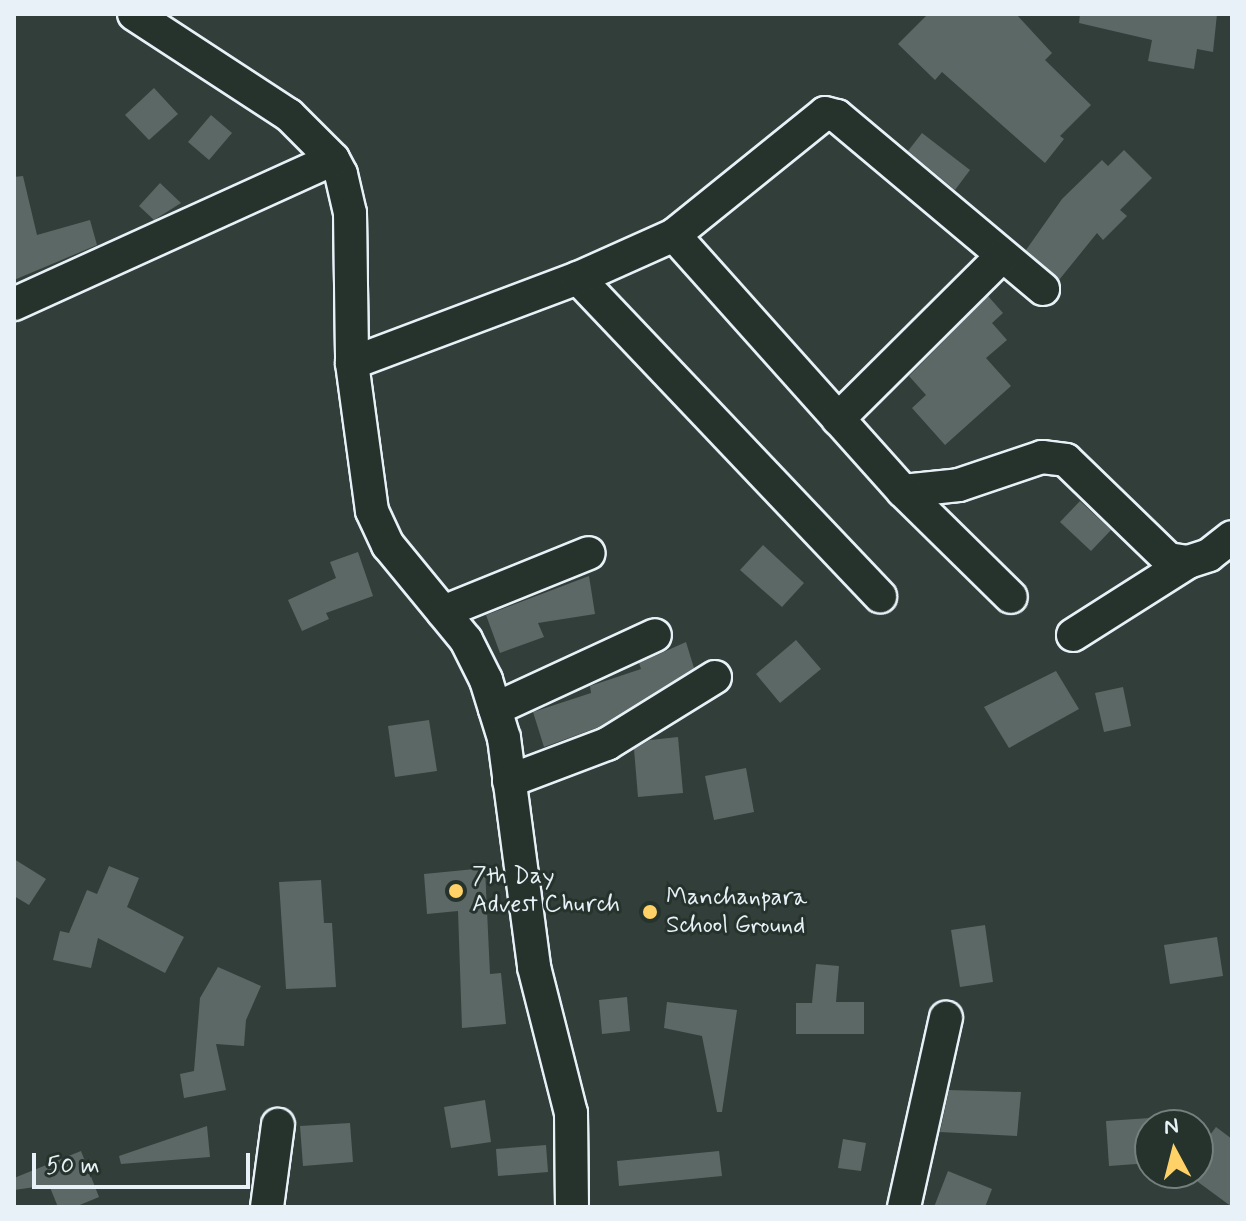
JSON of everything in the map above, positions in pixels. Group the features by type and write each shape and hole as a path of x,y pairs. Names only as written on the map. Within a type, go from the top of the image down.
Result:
{"street":[{"path":"134,14 289,115 333,159 350,213 352,363 372,511 388,545 466,640 495,709 509,781 534,967 571,1113 572,1207"},
{"path":"352,363 578,278 674,235 818,115 832,113 1043,289"},
{"path":"14,304 333,159"},
{"path":"674,235 903,491 1011,597"},
{"path":"838,419 1002,256"},
{"path":"578,278 880,596"},
{"path":"903,491 959,485 1042,457 1066,460 1168,559 1188,562"},
{"path":"1073,635 1188,562 1209,555 1232,537"},
{"path":"443,612 589,553"},
{"path":"495,709 655,635"},
{"path":"509,781 607,744 715,677"},
{"path":"904,1207 946,1018"},
{"path":"267,1207 278,1125"}],"building":[{"path":"928,14 1016,14 1052,53 1045,60 1091,105 1060,136 1064,139 1045,163 942,72 935,80 898,44"},
{"path":"1080,14 1217,14 1213,52 1197,49 1194,69 1148,61 1152,40 1079,23"},
{"path":"154,88 178,114 149,140 125,115"},
{"path":"211,115 232,133 209,160 188,142"},
{"path":"922,133 970,170 955,190 908,151"},
{"path":"1124,150 1152,178 1120,210 1127,216 1103,240 1097,233 1059,280 1026,250 1062,199 1102,160 1108,166"},
{"path":"23,176 37,235 90,220 97,245 14,280 14,177"},
{"path":"160,183 181,203 154,220 139,206"},
{"path":"988,296 1003,313 992,323 1007,340 986,358 1011,386 945,445 912,408 926,395 909,376"},
{"path":"1080,501 1111,530 1091,551 1060,522"},
{"path":"763,545 804,583 782,607 740,570"},
{"path":"358,552 373,596 326,613 329,619 302,631 288,600 336,578 330,562"},
{"path":"589,576 595,614 538,623 544,637 500,653 486,615"},
{"path":"796,640 821,669 780,703 756,674"},
{"path":"686,642 694,668 599,727 544,747 533,712 591,693 590,686 641,669 639,663"},
{"path":"1056,671 1079,709 1009,748 984,707"},
{"path":"1123,687 1131,726 1104,732 1095,693"},
{"path":"429,720 437,771 395,777 388,726"},
{"path":"678,737 683,793 638,797 634,749 650,740"},
{"path":"746,768 754,812 714,820 705,776"},
{"path":"14,859 46,879 29,905 14,896"},
{"path":"109,866 139,878 127,907 184,937 165,973 98,938 91,968 53,960 60,931 69,933 87,890 97,894"},
{"path":"485,868 490,974 501,973 506,1024 462,1028 458,911 427,914 424,874"},
{"path":"321,880 324,923 332,923 336,987 286,989 279,882"},
{"path":"985,925 993,982 960,987 951,930"},
{"path":"1217,937 1223,976 1170,984 1164,945"},
{"path":"816,964 839,966 836,1002 864,1002 864,1034 796,1034 796,1003 812,1003"},
{"path":"218,967 261,986 246,1020 244,1046 216,1044 226,1090 184,1098 180,1074 194,1071 200,998"},
{"path":"627,997 630,1031 602,1034 599,1000"},
{"path":"667,1002 737,1010 722,1112 717,1112 702,1036 664,1028"},
{"path":"949,1090 1021,1092 1017,1136 940,1132"},
{"path":"485,1100 491,1142 451,1148 444,1107"},
{"path":"1134,1119 1134,1164 1109,1166 1106,1121"},
{"path":"350,1123 353,1162 303,1166 300,1126"},
{"path":"207,1126 210,1157 121,1164 119,1156"},
{"path":"1216,1127 1232,1139 1232,1207 1208,1189 1214,1189"},
{"path":"843,1139 866,1143 861,1171 838,1168"},
{"path":"546,1145 548,1172 498,1176 496,1149"},
{"path":"81,1151 99,1197 75,1207 58,1207 49,1185 14,1190 14,1178"},
{"path":"719,1151 722,1176 619,1186 617,1161"},
{"path":"948,1171 992,1189 985,1207 934,1207"}],"place":[{"name":"7th Day Advest Church","path":"456,891"},
{"name":"Manchanpara School Ground","path":"650,912"}]}
